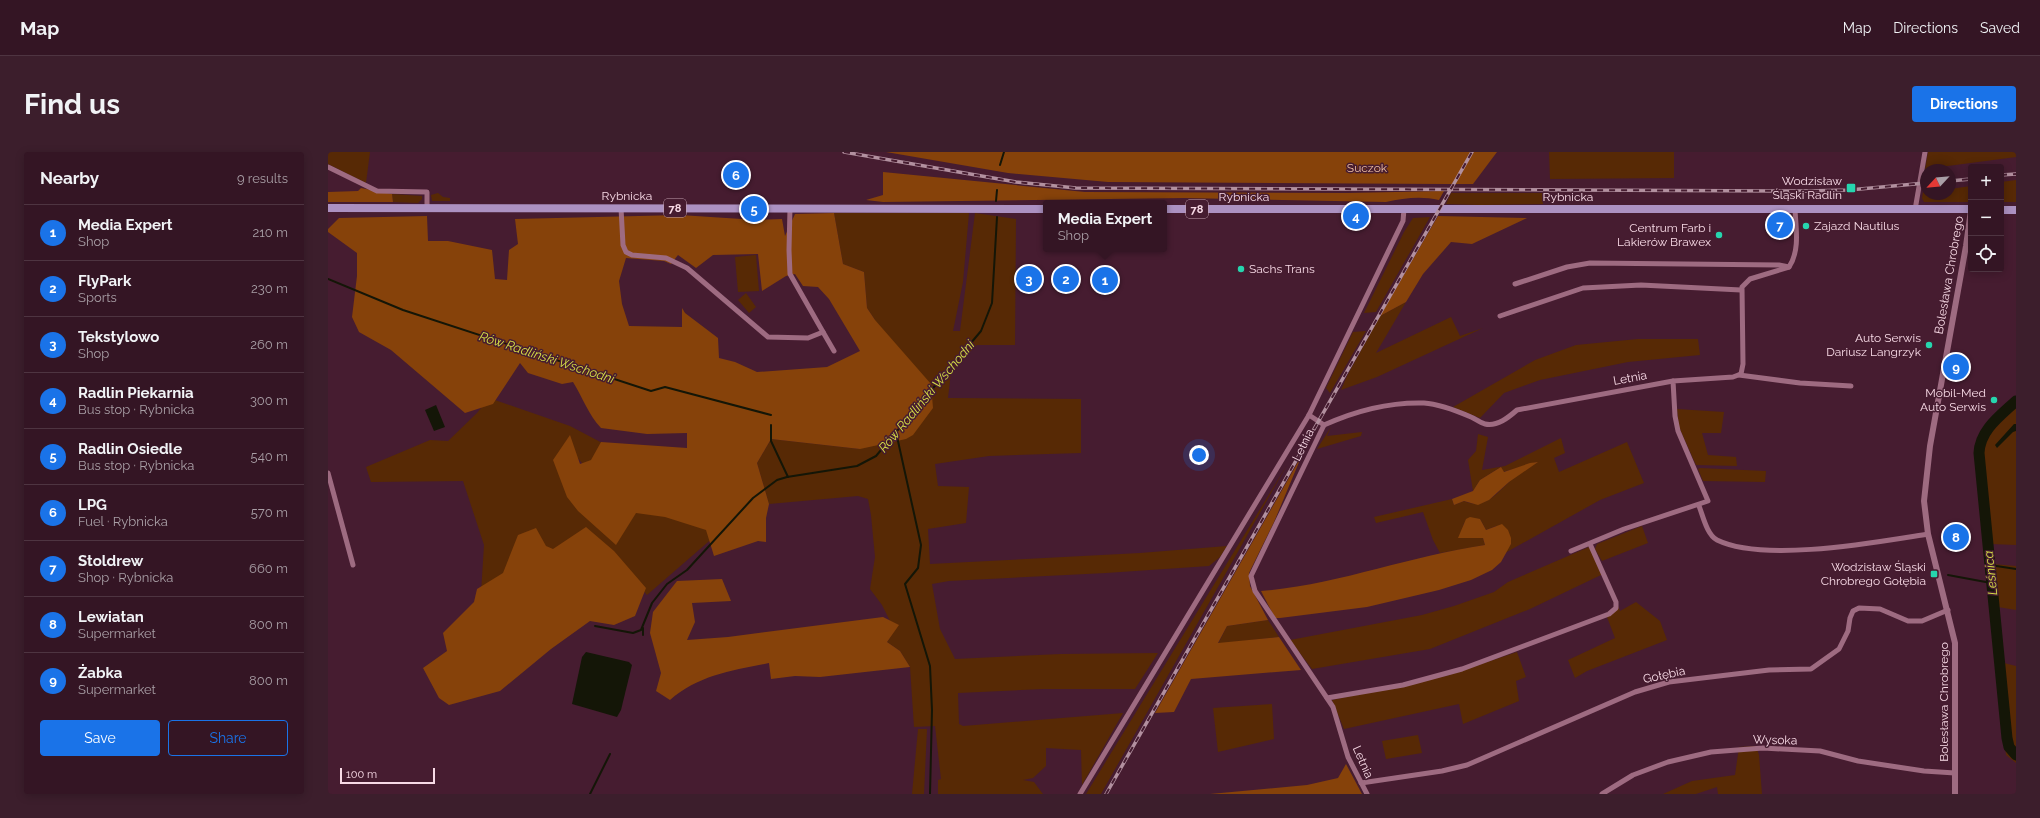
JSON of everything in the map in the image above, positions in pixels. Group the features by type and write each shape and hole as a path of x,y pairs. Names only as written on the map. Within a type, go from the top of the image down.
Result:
{"main road":[{"name":"Rybnicka","path":"328,208 1043,209"},
{"name":"Rybnicka","path":"1167,209 1968,210"},
{"path":"2004,210 2016,210"}],"street":[{"path":"1915,210 1924,152"},
{"path":"328,167 377,191 426,192 427,208"},
{"path":"621,208 623,245 626,252 632,255 666,258 687,268 768,337 808,338 822,332"},
{"path":"790,208 790,274 834,351"},
{"name":"Letnia","path":"1080,794 1309,415 1403,220 1404,209"},
{"path":"1739,375 1743,364 1741,290 1743,284 1750,279 1789,267 1794,259 1795,210"},
{"name":"Bolesława Chrobrego","path":"1955,794 1955,643 1928,534 1924,501 1926,478 1968,228"},
{"path":"1515,284 1567,267 1590,263 1779,265 1789,267"},
{"path":"1500,316 1583,288 1641,285 1741,290"},
{"name":"Letnia","path":"1366,794 1348,757 1333,707 1255,592 1251,576 1324,425 1336,420 1392,404 1410,403 1427,403 1444,407 1486,424 1501,422 1517,410 1673,381 1733,377 1739,375 1800,383 1851,386"},
{"path":"1571,551 1642,523 1699,506 1708,501 1678,431 1673,381"},
{"path":"1309,415 1324,425"},
{"path":"328,473 353,565"},
{"path":"1699,506 1709,531 1716,540 1760,550 1831,547 1928,534"},
{"path":"1327,698 1403,685 1462,669 1609,614 1616,608 1616,602 1590,544"},
{"name":"Gołębia","path":"1361,783 1442,771 1467,764 1635,692 1673,681 1769,670 1811,669 1839,649 1848,631 1850,618 1853,611 1859,608 1880,609 1908,621 1922,622 1948,610"},
{"name":"Wysoka","path":"1602,794 1633,775 1668,762 1711,752 1763,748 1820,751 1858,761 1924,771 1955,773"}],"shaded area":[{"path":"328,152 370,152 366,183 328,164"},
{"path":"1549,152 1674,152 1674,178 1550,179"},
{"path":"1928,152 2016,152 2016,157 1956,165 1926,164"},
{"path":"2016,180 2016,202 2004,202 2004,182"},
{"path":"1968,186 1968,202 1924,202 1923,200 1956,200 1956,188"},
{"path":"438,193 443,197 450,198 450,201 432,201 431,195"},
{"path":"1451,193 1543,193 1543,204 1446,204"},
{"path":"392,194 422,196 422,199 418,203 393,202"},
{"path":"834,213 969,213 963,282 953,331 960,331 975,213 1016,219 1015,345 977,345 951,372 948,398 1081,399 1081,453 989,456 935,464 938,486 969,487 966,523 928,529 930,564 1140,553 1227,546 1220,557 1209,566 949,581 932,584 940,629 955,659 1061,654 1158,653 1135,689 1043,689 958,693 959,724 963,726 1123,713 1082,785 1081,750 1046,748 1046,766 1033,778 1023,780 1034,782 1043,794 938,794 938,780 941,779 935,726 914,727 910,667 900,651 887,642 898,625 890,621 882,605 870,589 875,557 868,499 858,496 769,504 757,463 771,439 860,449 875,320 867,308 864,272 843,264"},
{"path":"1430,217 1376,312 1364,313 1404,232 1413,218"},
{"path":"756,255 759,291 738,292 735,257"},
{"path":"746,293 756,307 749,313 738,300"},
{"path":"1406,302 1376,353 1451,317 1460,336 1483,328 1377,377 1341,390 1347,376 1380,316"},
{"path":"1366,331 1330,393 1326,388 1353,332"},
{"path":"1638,339 1698,339 1700,355 1628,362 1540,380 1504,393 1480,418 1453,407 1535,360 1576,345"},
{"path":"489,398 570,426 608,446 588,470 570,449 562,459 636,503 718,525 715,536 647,595 610,555 504,581 481,593 484,545 463,481 371,482 366,467 430,440 448,441 477,413"},
{"path":"436,405 445,427 434,431 425,410"},
{"path":"2016,408 2016,545 1991,544 1982,450 1988,434"},
{"path":"1677,409 1724,412 1721,433 1702,433 1708,455 1736,457 1737,466 1696,465 1679,427"},
{"path":"2014,424 2016,424 2016,431 2013,432 1997,448 1995,445"},
{"path":"1331,427 1327,436 1362,432 1361,436 1317,449"},
{"path":"1478,434 1488,437 1482,470 1505,466 1561,438 1565,453 1554,458 1559,472 1627,442 1644,483 1600,500 1505,553 1511,544 1496,526 1486,530 1480,519 1464,523 1462,530 1466,538 1483,538 1485,545 1440,553 1433,540 1423,512 1376,523 1374,517 1452,499 1454,505 1464,501 1478,504 1489,500 1515,476 1537,462 1503,472 1501,467 1480,480 1473,491 1468,460 1476,451"},
{"path":"1287,465 1101,794 1086,794"},
{"path":"1698,469 1766,471 1765,482 1703,481"},
{"path":"1642,526 1648,543 1602,561 1595,549 1597,544"},
{"path":"1589,547 1603,573 1601,575 1530,609 1430,649 1312,669 1290,640 1422,615 1454,606 1494,592 1508,582"},
{"path":"1993,564 2016,566 2016,610 1998,607 2004,663 2016,666 2016,763 2006,755 1992,619 1997,607"},
{"path":"1636,602 1660,621 1667,640 1587,671 1575,678 1568,660 1615,638 1607,617 1618,606 1620,611"},
{"path":"1268,620 1279,637 1218,644 1227,626"},
{"path":"586,652 629,662 632,665 621,710 617,717 572,704 582,657"},
{"path":"1517,652 1526,677 1516,681 1519,701 1463,724 1459,704 1344,729 1332,700 1446,676"},
{"path":"1272,704 1274,739 1218,752 1213,708"},
{"path":"918,729 927,729 924,794 912,794"},
{"path":"1418,735 1422,753 1386,759 1382,741"},
{"path":"1756,746 1759,755 1762,794 1718,794 1717,787 1696,794 1663,794 1692,781 1735,775 1739,747"}],"green space":[{"name":"Suczok","path":"886,152 1497,152 1473,184 1444,184 1108,182 1008,173"},
{"path":"883,172 1085,192 1348,193 1444,191 1439,200 1412,198 1386,202 1184,198 883,202 866,200 883,195"},
{"path":"361,188 392,194 393,202 328,202 328,192 358,191"},
{"path":"834,213 843,264 864,272 867,308 875,320 931,384 933,408 913,435 906,439 860,449 771,439 757,463 769,504 766,518 766,542 758,541 714,556 706,530 665,517 636,513 616,545 578,511 567,497 553,460 570,435 580,464 591,460 601,442 687,448 687,433 647,434 601,428 589,412 573,382 562,384 528,373 520,363 493,404 465,413 391,350 359,332 352,317 357,276 357,253 328,232 328,229 339,218 427,216 428,241 448,241 492,250 495,279 507,280 509,250 518,244 515,219 680,215 757,220 782,219 785,236 795,214","holes":["758,254 762,291 786,276 795,274 803,286 818,287 829,299 860,351 827,367 757,372 735,362 719,358 718,338 685,313 682,308 682,327 629,326 622,304 619,281 626,258 664,261 671,264 678,255 696,268 713,255"]},
{"path":"1438,216 1527,218 1472,244 1451,242 1423,274 1406,302 1380,316"},
{"path":"1302,455 1274,522 1249,573 1250,586 1268,620 1227,626 1218,643 1279,637 1301,670 1191,679 1174,712 1155,713"},
{"path":"1538,462 1509,482 1489,500 1478,505 1464,501 1454,505 1452,499 1473,491 1480,480 1501,467 1504,472 1530,463"},
{"path":"1470,517 1480,519 1486,530 1502,524 1508,530 1511,538 1511,544 1501,562 1492,570 1471,580 1439,590 1367,607 1280,618 1275,618 1261,591 1317,583 1429,556 1485,545 1483,538 1458,538 1466,519"},
{"path":"586,527 614,551 646,588 635,616 614,625 590,621 551,649 500,691 449,705 439,698 423,668 447,651 443,633 474,602 477,589 503,573 518,535 536,528 546,546 553,549"},
{"path":"722,579 731,601 692,603 695,622 687,640 728,637 883,617 899,625 887,642 900,651 910,667 820,677 795,676 771,679 769,663 730,671 704,679 692,685 670,700 656,691 661,673 650,633 653,612 677,581"},
{"path":"1346,764 1362,794 1210,794 1307,785 1338,778"}],"waterway":[{"name":"Rów Radliński Wschodni","path":"1000,165 1004,152"},
{"name":"Rów Radliński Wschodni","path":"996,201 997,190"},
{"name":"Rów Radliński Wschodni","path":"595,626 633,633 641,630 652,603 667,584 687,570 753,498 777,480 787,477 857,466 876,456 981,331 992,303 997,217"},
{"name":"Rów Radliński Wschodni","path":"328,279 403,310 651,391 665,387 771,415"},
{"name":"Leśnica","path":"2016,401 1987,430 1980,445 1979,453 2007,738 2009,747 2016,755"},
{"name":"Rów Radliński Wschodni","path":"771,425 771,441 788,477"},
{"path":"896,432 921,545 918,568 905,584 930,666 932,710 930,794"},
{"path":"1990,565 2016,569"},
{"path":"1948,575 1991,583"},
{"path":"643,628 643,635"},
{"path":"590,794 610,754"}],"railway":[{"path":"844,152 1016,182 1076,188 1807,191 1849,190 1920,184"},
{"path":"1106,794 1472,152"},
{"path":"2004,175 2016,174"},
{"path":"1956,180 1968,179"}],"place":[{"name":"LPG","path":"736,175"},
{"name":"Wodzisław Śląski Radlin","path":"1851,188"},
{"name":"Radlin Osiedle","path":"754,209"},
{"name":"Radlin Piekarnia","path":"1356,216"},
{"name":"Stoldrew","path":"1780,225"},
{"name":"Zajazd Nautilus","path":"1806,226"},
{"name":"Centrum Farb i Lakierów Brawex","path":"1719,235"},
{"name":"Sachs Trans","path":"1241,269"},
{"name":"Tekstylowo","path":"1029,279"},
{"name":"FlyPark","path":"1066,279"},
{"name":"Media Expert","path":"1105,280"},
{"name":"Auto Serwis Dariusz Langrzyk","path":"1929,345"},
{"name":"Żabka","path":"1956,367"},
{"name":"Mobil-Med Auto Serwis","path":"1994,400"},
{"name":"Lewiatan","path":"1956,537"},
{"name":"Wodzisław Śląski Chrobrego Gołębia","path":"1934,574"}]}
